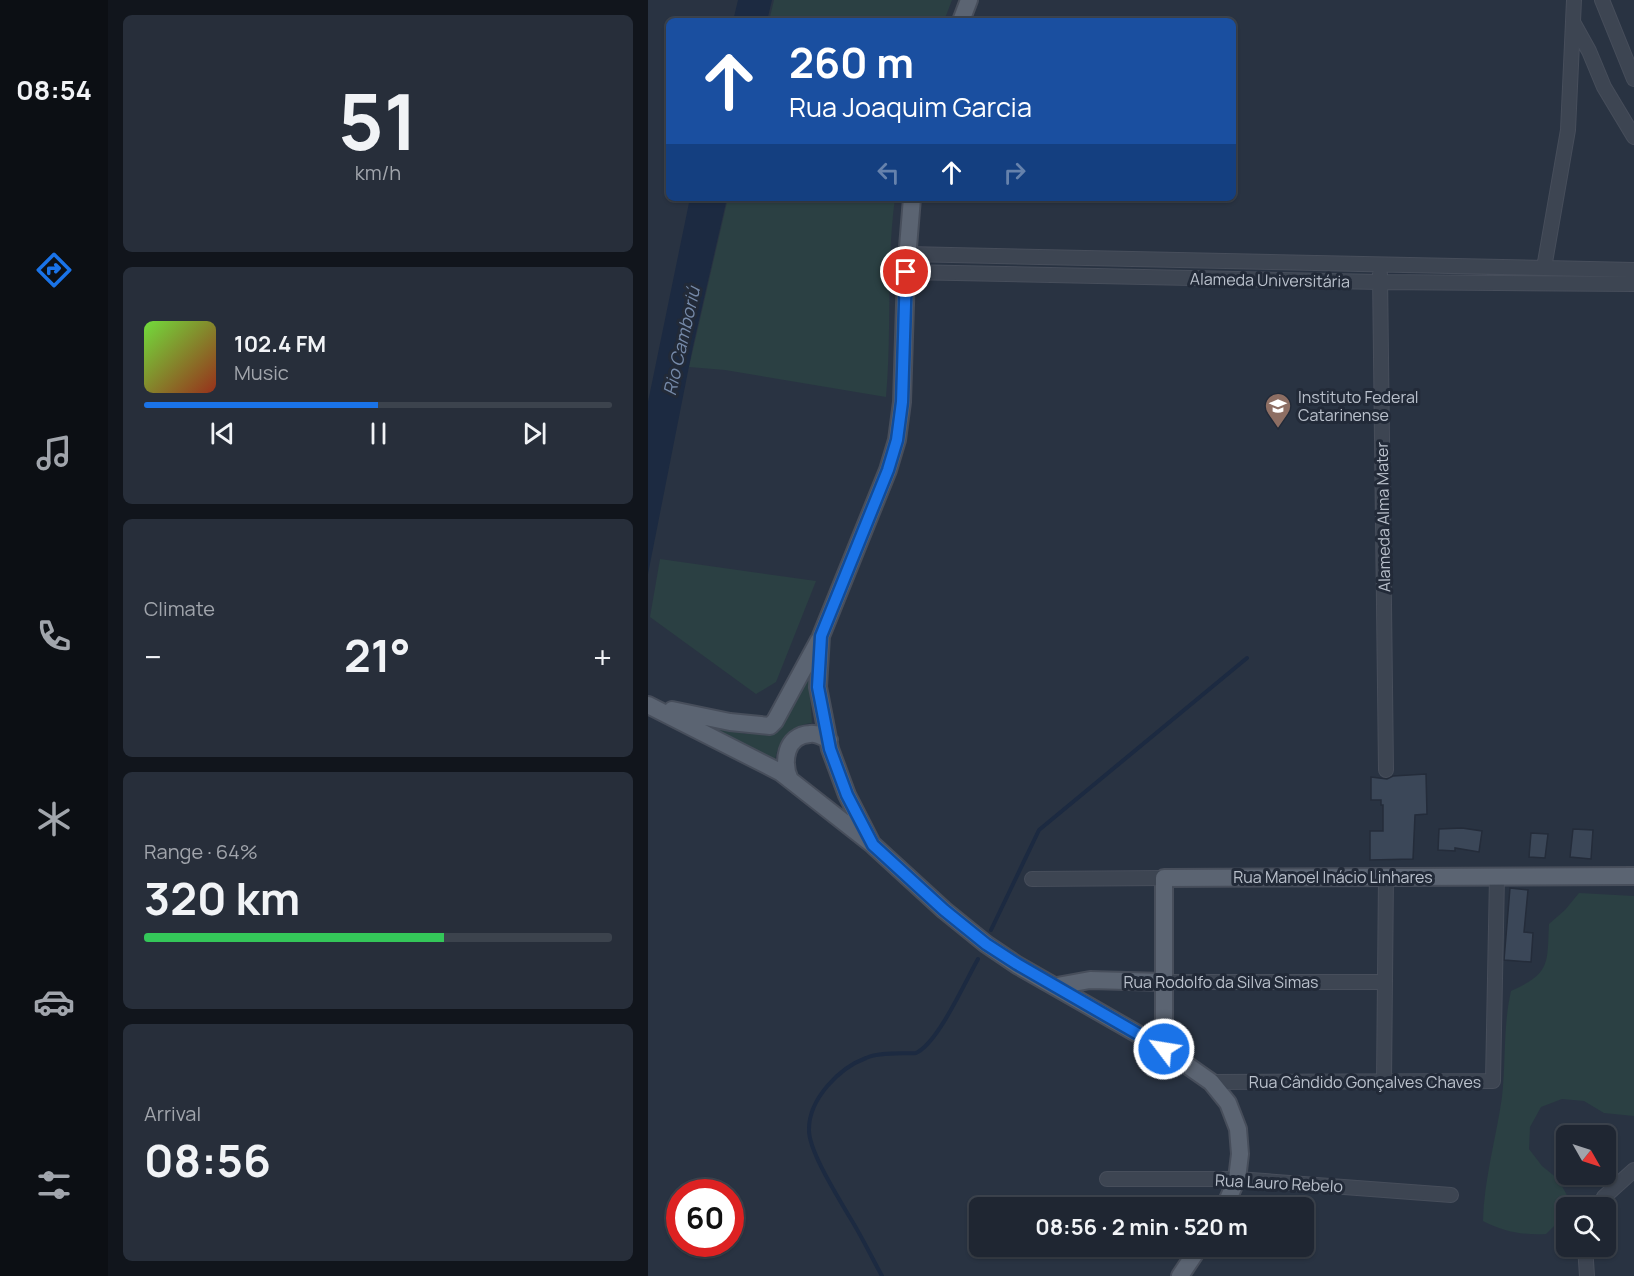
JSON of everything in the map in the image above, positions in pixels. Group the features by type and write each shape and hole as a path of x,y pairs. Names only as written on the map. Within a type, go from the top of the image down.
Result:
{"main road":[{"path":"962,18 969,0"},
{"path":"649,705 730,722 770,726 775,721 821,636 888,470 897,440 902,402 906,272 912,201"},
{"path":"821,636 818,687 829,740 847,795 873,845"},
{"path":"649,705 766,765 790,780 873,845 944,910 986,944 1164,1049 1211,1082 1228,1103 1238,1129 1237,1179 1229,1197"},
{"path":"790,780 785,770 786,753 789,746 804,734 813,733 829,740"},
{"name":"Rua Manoel Inácio Linhares","path":"1164,878 1634,876"},
{"path":"1164,878 1164,1049"},
{"name":"Rua Rodolfo da Silva Simas","path":"1057,986 1090,980 1164,982"},
{"path":"1180,1276 1193,1257"}],"street":[{"path":"1544,268 1568,130 1574,0"},
{"path":"1602,0 1634,79"},
{"path":"1574,24 1589,51 1604,87 1634,137"},
{"name":"Alameda Universitária","path":"907,254 1634,270"},
{"name":"Alameda Alma Mater","path":"1380,264 1386,770"},
{"name":"Alameda Universitária","path":"906,272 1380,282 1634,284"},
{"name":"Rua Cândido Gonçalves Chaves","path":"1211,1082 1493,1082 1497,876"},
{"path":"1384,1082 1386,877"},
{"name":"Rua Manoel Inácio Linhares","path":"1032,879 1164,878"},
{"name":"Rua Rodolfo da Silva Simas","path":"1164,982 1385,982"},
{"path":"1604,1197 1634,1170"},
{"name":"Rua Lauro Rebelo","path":"1107,1179 1237,1179 1451,1195"},
{"path":"1586,1257 1587,1276"}],"green space":[{"path":"774,0 952,0 945,18 770,18"},
{"path":"727,201 895,201 886,397 725,370 689,367"},
{"path":"660,559 816,581 776,682 756,694 650,617"},
{"path":"813,666 810,697 812,723 792,730 782,740 775,761 752,747 704,726 706,723 745,734 767,731"},
{"path":"1579,893 1634,896 1634,1116 1604,1113 1584,1101 1562,1099 1541,1107 1530,1127 1529,1149 1542,1166 1556,1177 1556,1185 1561,1185 1568,1197 1556,1197 1556,1224 1546,1234 1513,1232 1483,1221 1488,1174 1502,1097 1511,991 1534,979 1544,966 1547,958 1549,924"}],"water":[{"path":"738,0 772,0 768,18 734,18"},
{"name":"Rio Camboriú","path":"689,201 726,201 693,346 648,574 648,402"}],"building":[{"path":"1426,774 1427,814 1415,815 1413,859 1370,860 1370,831 1383,831 1383,805 1381,805 1381,800 1371,800 1371,777 1387,779 1393,776"},
{"path":"1462,828 1482,831 1479,852 1455,848 1455,851 1438,850 1439,829"},
{"path":"1573,829 1593,830 1591,859 1570,857"},
{"path":"1531,833 1548,834 1545,858 1529,857"},
{"path":"1510,888 1528,890 1524,932 1533,933 1531,962 1504,960"}],"waterway":[{"path":"991,930 1039,830 1247,658"},
{"path":"882,1276 818,1161 810,1138 810,1118 827,1086 846,1069 866,1058 877,1055 916,1053 924,1047 942,1025 978,959"}],"place":[{"name":"Instituto Federal Catarinense","path":"1278,429"}],"route":[{"path":"906,272 902,402 897,440 888,470 821,636 818,687 830,749 847,795 873,845 944,910 986,944 1017,964 1164,1049"}]}
